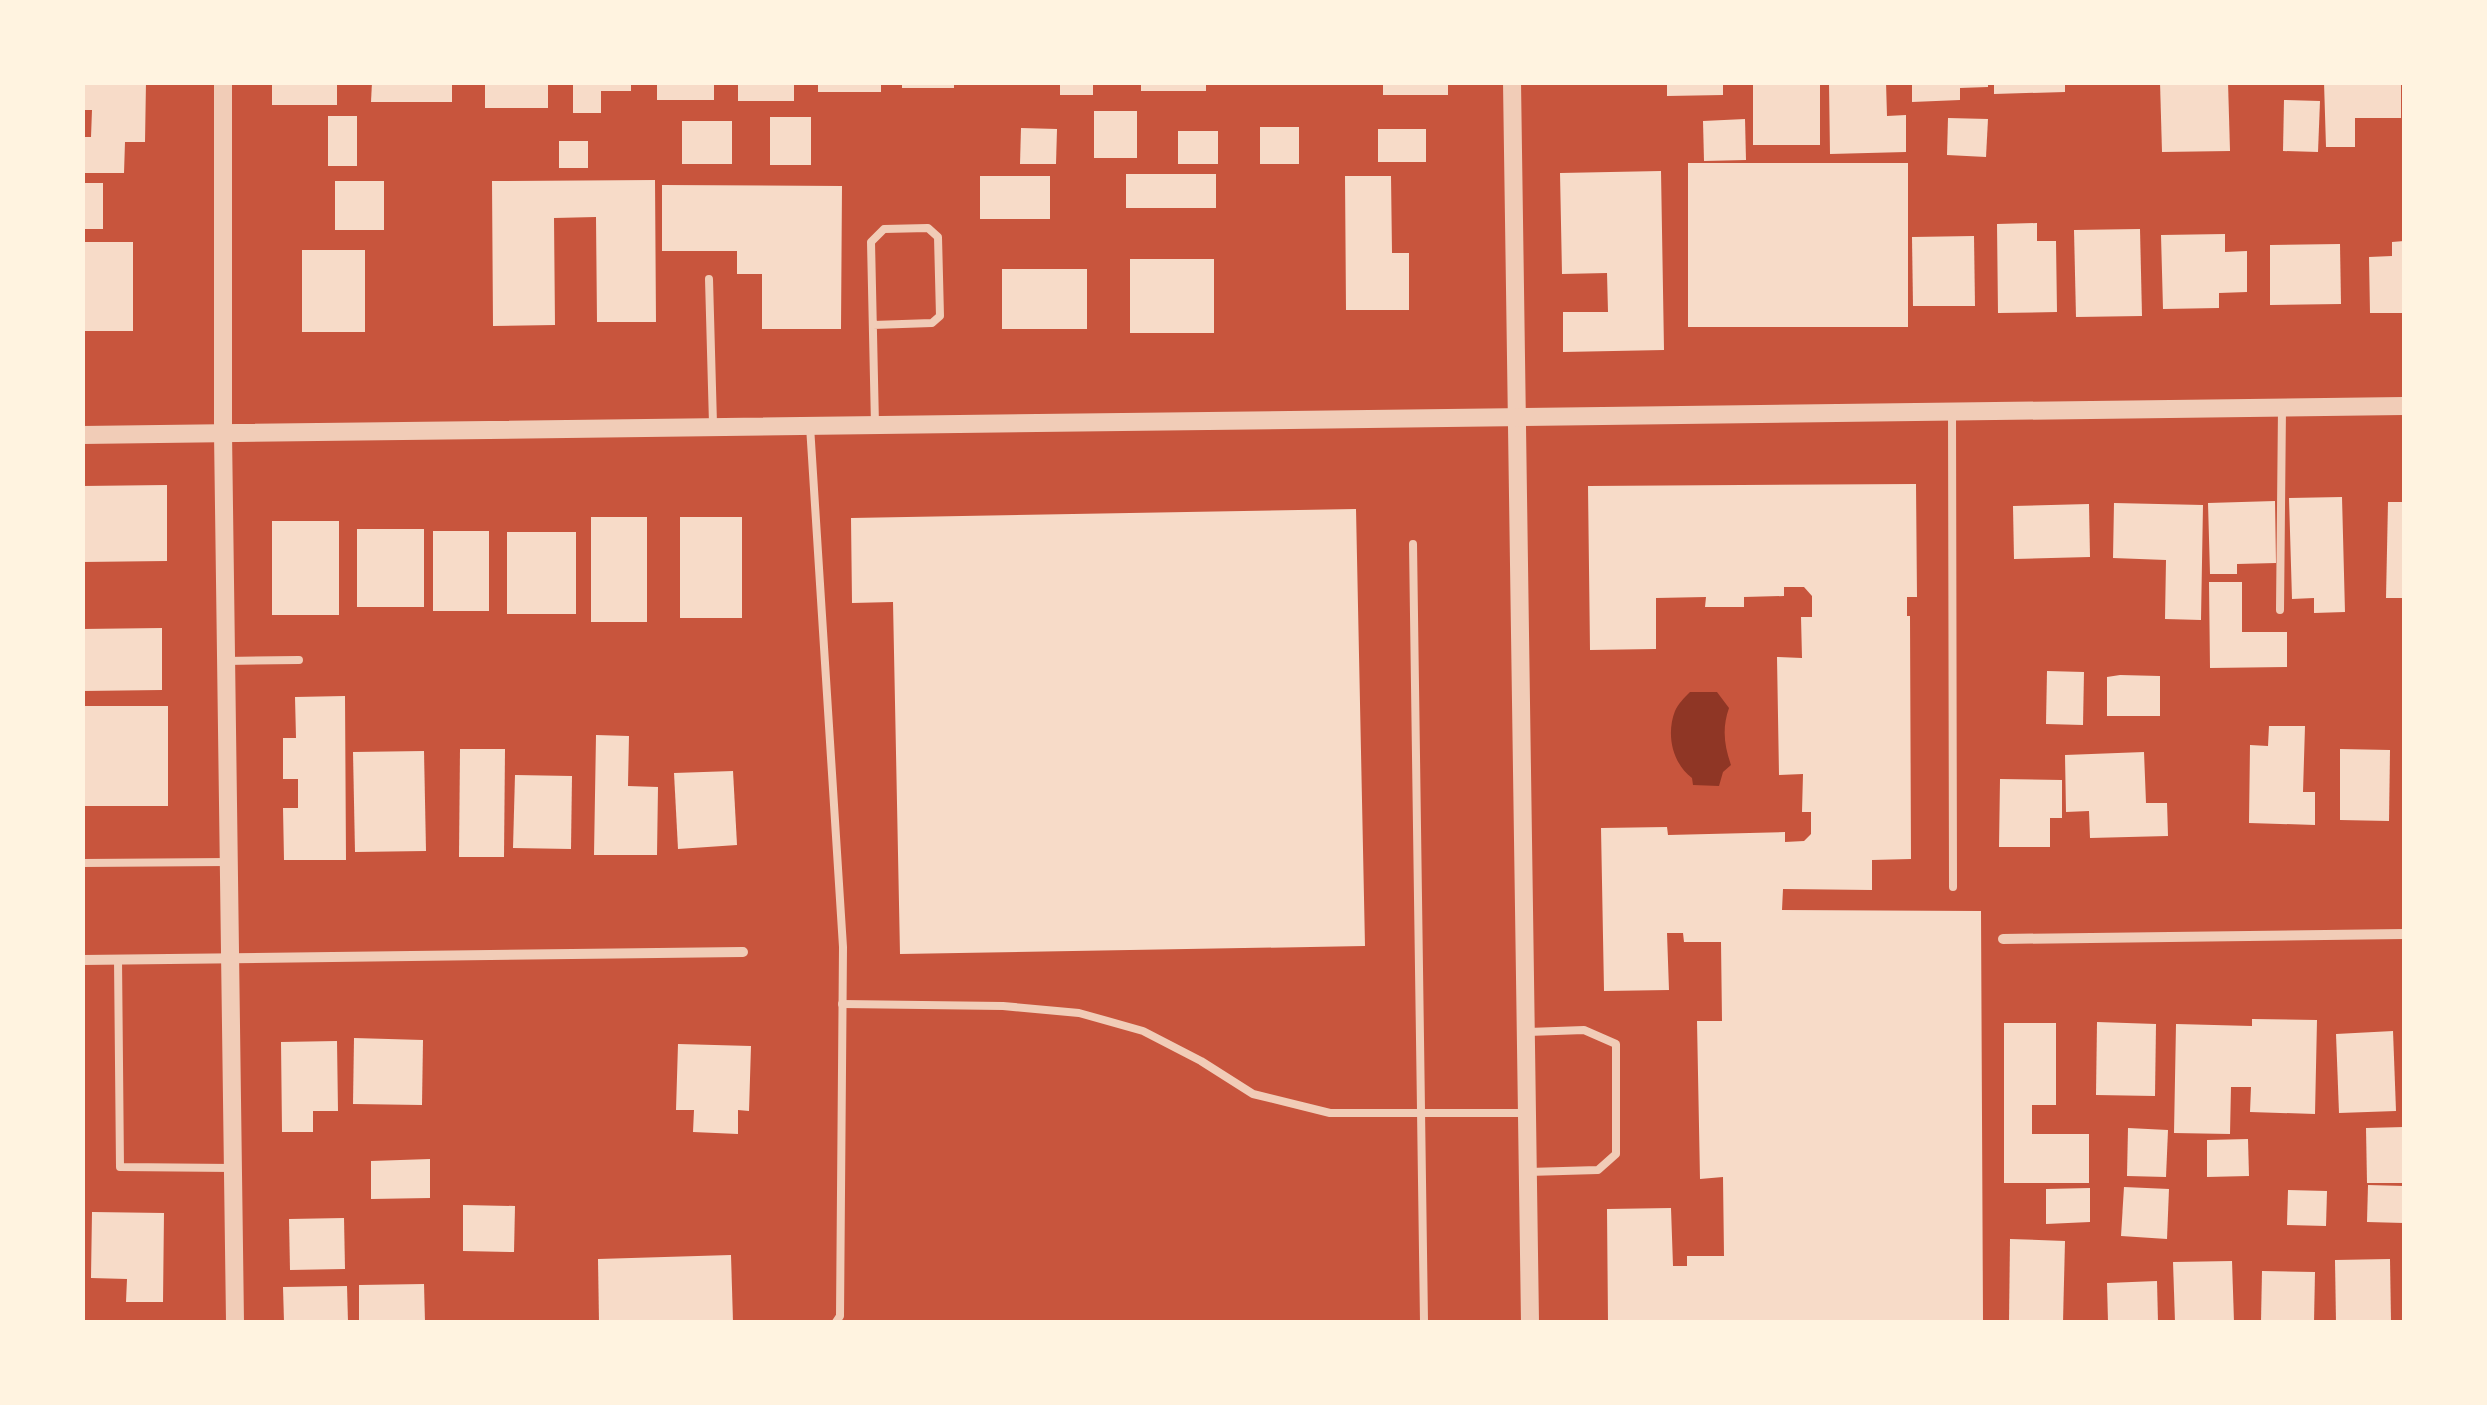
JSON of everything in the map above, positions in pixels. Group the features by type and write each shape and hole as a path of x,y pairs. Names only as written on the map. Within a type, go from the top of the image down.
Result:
{"street":[{"path":"223,82 225,661 235,1322"},
{"path":"1512,82 1530,1322"},
{"path":"82,435 2404,406"},
{"path":"2002,939 2404,934"},
{"path":"82,960 743,952"}],"lane":[{"path":"873,324 932,323 940,316 938,237 928,228 884,229 871,242 875,425"},
{"path":"709,279 714,427"},
{"path":"2280,610 2282,408"},
{"path":"1952,412 1953,887"},
{"path":"810,426 843,947 840,1316 836,1322"},
{"path":"1413,544 1424,1322"},
{"path":"225,661 299,660"},
{"path":"82,863 228,862"},
{"path":"118,959 120,1167 232,1168"},
{"path":"842,1004 1003,1006 1079,1013 1143,1031 1253,1094 1330,1113 1527,1113"},
{"path":"1526,1032 1584,1030 1616,1044 1616,1154 1598,1170 1528,1172"}],"shaded area":[{"path":"1690,692 1717,692 1729,708 1725,736 1731,765 1723,772 1719,786 1693,785 1673,748 1671,729 1675,711"}],"building":[{"path":"82,82 146,82 145,142 125,142 124,173 82,173 82,137 91,137 92,110 82,110"},
{"path":"272,82 337,82 337,105 272,105"},
{"path":"372,82 452,82 452,102 371,102"},
{"path":"485,82 548,82 548,108 485,108"},
{"path":"573,82 631,82 631,91 601,91 601,113 573,113"},
{"path":"657,82 714,82 714,100 657,100"},
{"path":"738,82 794,82 794,101 738,101"},
{"path":"818,82 881,82 881,92 818,92"},
{"path":"902,82 954,82 954,88 902,88"},
{"path":"1060,82 1093,82 1093,95 1060,95"},
{"path":"1141,82 1206,82 1206,91 1141,91"},
{"path":"1383,82 1448,82 1448,95 1383,95"},
{"path":"1667,82 1723,82 1723,95 1667,96"},
{"path":"1753,82 1820,82 1820,145 1753,145"},
{"path":"1829,82 1886,82 1887,116 1906,115 1906,152 1830,154"},
{"path":"1912,82 1988,82 1988,87 1960,88 1960,100 1912,102"},
{"path":"1994,82 2065,82 2065,92 1994,94"},
{"path":"2160,82 2228,82 2230,151 2162,152"},
{"path":"2324,82 2401,82 2401,118 2355,118 2355,147 2326,147"},
{"path":"2284,100 2320,101 2318,152 2283,151"},
{"path":"1094,111 1137,111 1137,158 1094,158"},
{"path":"328,116 357,116 357,166 328,166"},
{"path":"770,117 811,117 811,165 770,165"},
{"path":"1948,118 1988,119 1986,157 1947,155"},
{"path":"1745,119 1746,160 1704,161 1703,121"},
{"path":"682,121 732,121 732,164 682,164"},
{"path":"1260,127 1299,127 1299,164 1260,164"},
{"path":"1021,128 1057,129 1056,164 1020,164"},
{"path":"1378,129 1426,129 1426,162 1378,162"},
{"path":"1178,131 1218,131 1218,164 1178,164"},
{"path":"559,141 588,141 588,168 559,168"},
{"path":"1688,163 1908,163 1908,327 1688,327"},
{"path":"1661,171 1664,350 1563,352 1563,312 1608,312 1607,273 1562,274 1560,173"},
{"path":"1126,174 1216,174 1216,208 1126,208"},
{"path":"980,176 1050,176 1050,219 980,219"},
{"path":"1345,176 1391,176 1392,253 1409,253 1409,310 1346,310"},
{"path":"655,180 656,322 597,322 596,217 554,218 555,325 493,326 492,181"},
{"path":"335,181 384,181 384,230 335,230"},
{"path":"82,183 103,183 103,229 82,229"},
{"path":"662,185 842,186 841,329 762,329 762,274 737,274 737,251 662,251"},
{"path":"2037,223 2037,241 2056,241 2057,312 1998,313 1997,224"},
{"path":"2140,229 2142,316 2076,317 2074,230"},
{"path":"2225,234 2225,252 2247,251 2247,292 2219,293 2219,308 2163,309 2161,235"},
{"path":"1974,236 1975,306 1913,306 1912,237"},
{"path":"2404,241 2404,313 2370,313 2369,257 2392,256 2392,242"},
{"path":"82,242 133,242 133,331 82,331"},
{"path":"2340,244 2341,304 2270,305 2270,245"},
{"path":"302,250 365,250 365,332 302,332"},
{"path":"1130,259 1214,259 1214,333 1130,333"},
{"path":"1002,269 1087,269 1087,329 1002,329"},
{"path":"1916,484 1917,597 1907,597 1911,859 1872,860 1872,890 1783,889 1782,910 1981,911 1983,1322 1608,1322 1607,1209 1671,1208 1673,1266 1687,1266 1687,1256 1724,1256 1723,1177 1700,1179 1697,1021 1722,1021 1721,942 1684,942 1683,933 1667,933 1669,990 1604,991 1601,828 1667,827 1668,835 1785,832 1785,842 1804,841 1811,834 1811,812 1802,812 1803,774 1779,775 1777,657 1802,658 1801,617 1812,617 1812,596 1804,587 1784,587 1784,596 1744,597 1744,607 1705,607 1706,597 1656,598 1656,649 1590,650 1588,486"},
{"path":"167,485 167,561 82,562 82,486"},
{"path":"2342,497 2345,612 2314,613 2314,598 2292,599 2289,498"},
{"path":"2275,501 2276,563 2237,564 2237,574 2210,574 2208,503"},
{"path":"2388,502 2404,502 2404,598 2386,598"},
{"path":"2114,503 2203,505 2201,620 2165,619 2166,560 2113,558"},
{"path":"2089,504 2090,557 2014,559 2013,506"},
{"path":"1356,509 1365,946 900,954 893,602 852,603 851,518"},
{"path":"591,517 647,517 647,622 591,622"},
{"path":"680,517 742,517 742,618 680,618"},
{"path":"272,521 339,521 339,615 272,615"},
{"path":"357,529 424,529 424,607 357,607"},
{"path":"433,531 489,531 489,611 433,611"},
{"path":"507,532 576,532 576,614 507,614"},
{"path":"2209,582 2242,582 2242,632 2287,632 2287,667 2210,668"},
{"path":"162,628 162,690 82,691 82,629"},
{"path":"2047,671 2084,672 2083,725 2046,724"},
{"path":"2160,676 2160,716 2107,716 2107,677"},
{"path":"345,696 346,860 284,860 283,808 298,808 298,779 283,779 283,738 296,738 295,697"},
{"path":"82,706 168,706 168,806 82,806"},
{"path":"2269,726 2305,726 2303,792 2315,792 2315,825 2249,823 2250,745 2268,746"},
{"path":"596,735 629,736 628,786 658,787 657,855 594,855"},
{"path":"460,749 505,749 504,857 459,857"},
{"path":"2340,749 2390,750 2389,821 2340,820"},
{"path":"424,751 426,851 355,852 353,752"},
{"path":"2144,752 2146,803 2167,803 2168,836 2090,838 2089,811 2066,812 2065,755"},
{"path":"733,771 737,845 678,849 674,773"},
{"path":"515,775 572,776 571,849 513,848"},
{"path":"2000,779 2062,780 2062,818 2050,818 2050,847 1999,847"},
{"path":"2252,1019 2317,1020 2315,1114 2250,1112 2251,1087 2231,1087 2230,1134 2174,1133 2176,1024 2252,1026"},
{"path":"2097,1022 2156,1024 2155,1096 2096,1095"},
{"path":"2004,1023 2056,1023 2056,1105 2032,1105 2032,1134 2089,1134 2089,1183 2004,1183"},
{"path":"2393,1031 2396,1111 2339,1113 2336,1034"},
{"path":"354,1038 423,1040 422,1105 353,1104"},
{"path":"337,1041 338,1111 313,1111 313,1132 282,1132 281,1042"},
{"path":"678,1044 751,1046 749,1111 738,1110 738,1134 693,1132 694,1110 676,1110"},
{"path":"2404,1127 2404,1183 2367,1183 2366,1128"},
{"path":"2128,1128 2168,1130 2166,1177 2127,1176"},
{"path":"2248,1139 2249,1176 2207,1177 2207,1140"},
{"path":"430,1159 430,1198 371,1199 371,1161"},
{"path":"2368,1185 2404,1186 2404,1223 2367,1222"},
{"path":"2124,1187 2169,1189 2167,1239 2121,1236"},
{"path":"2090,1188 2090,1222 2046,1224 2046,1189"},
{"path":"2288,1190 2327,1191 2326,1226 2287,1225"},
{"path":"463,1205 515,1206 514,1252 463,1251"},
{"path":"92,1212 164,1213 163,1302 126,1302 127,1279 91,1278"},
{"path":"344,1218 345,1269 290,1270 289,1219"},
{"path":"2010,1239 2065,1241 2063,1322 2009,1322"},
{"path":"731,1255 733,1322 599,1322 598,1259"},
{"path":"2390,1259 2391,1322 2336,1322 2335,1260"},
{"path":"2232,1261 2234,1322 2175,1322 2173,1262"},
{"path":"2262,1271 2315,1272 2314,1322 2261,1322"},
{"path":"2157,1281 2158,1322 2108,1322 2107,1283"},
{"path":"424,1284 425,1322 359,1322 359,1285"},
{"path":"347,1286 348,1322 284,1322 283,1287"}]}
